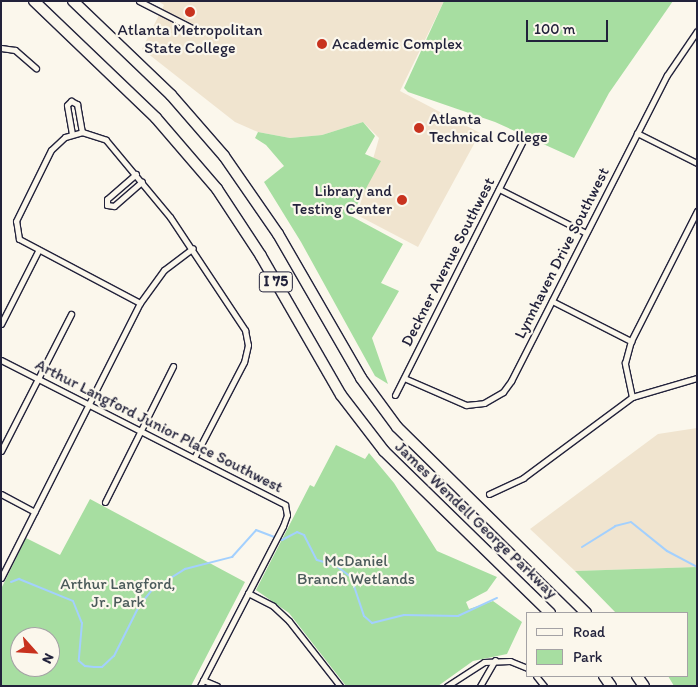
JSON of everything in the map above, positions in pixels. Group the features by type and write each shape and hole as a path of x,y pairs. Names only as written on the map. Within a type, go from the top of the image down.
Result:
{"highway":[{"name":"James Wendell George Parkway","path":"34,1 156,118 217,189 261,256 342,395 379,446 428,497 549,612"},
{"name":"James Wendell George Parkway","path":"73,1 171,96 224,156 278,234 361,378 397,427 585,612"}],"street":[{"path":"139,1 198,31"},
{"name":"Lynnhaven Drive Southwest","path":"404,378 458,403 475,404 492,399 511,381 667,75 697,31"},
{"path":"1,48 15,50 36,68"},
{"path":"72,134 67,106 71,101 77,104 82,132"},
{"path":"140,303 38,251 19,239 16,222 51,150 72,134 82,132 106,140 136,174 193,248 245,330 248,345 244,362 194,458"},
{"path":"637,133 697,163"},
{"name":"Deckner Avenue Southwest","path":"395,395 523,141"},
{"path":"136,174 107,199 107,205 114,206 142,182"},
{"path":"499,189 586,233"},
{"path":"632,397 625,363 631,341 697,211"},
{"path":"1,578 140,303 164,270 193,248"},
{"path":"1,324 38,251"},
{"path":"552,300 631,341"},
{"path":"1,451 71,314"},
{"name":"Arthur Langford Junior Place Southwest","path":"1,360 285,504 287,515 275,543 200,686"},
{"path":"105,502 173,366"},
{"path":"489,494 522,478 632,397 697,378"},
{"path":"1,494 35,512"},
{"path":"248,593 273,606 290,621 340,686"},
{"path":"480,686 495,660"},
{"path":"447,686 471,668 495,660 512,661 526,668"},
{"path":"203,680 217,686"}],"shaded area":[{"name":"Atlanta Technical College","path":"158,1 444,1 400,91 480,133 418,247 357,215 379,138 363,122 322,135 290,138 258,132 235,122 142,49 164,5"},
{"path":"697,428 697,567 575,571 530,529 658,434"}],"green space":[{"path":"444,1 673,1 609,93 574,158 495,122 408,92 404,88"},
{"path":"363,122 375,136 365,154 381,161 351,216 403,244 381,283 399,291 372,338 388,384 375,376 301,242 264,182 284,166 266,145 255,138 258,132 290,138 322,135"},
{"name":"McDaniel Branch Wetlands","path":"336,445 365,459 369,453 394,483 437,551 497,577 487,591 466,602 469,609 493,601 522,622 507,654 473,661 438,686 346,686 289,613 256,590 310,485 314,487"},
{"name":"Arthur Langford, Jr. Park","path":"90,499 245,582 191,686 1,686 1,589 26,538 60,555"},
{"path":"697,567 697,686 674,686 669,677 688,677 688,612 615,612 575,571"}],"waterway":[{"path":"582,547 615,526 631,522 667,551 697,567"},
{"path":"11,582 19,579 73,601 82,623 79,661 85,666 94,667 102,667 114,656 139,606 153,589 185,569 232,557 256,530 282,540 297,532 304,535 317,560 335,565 351,577 364,616 372,623 404,615 458,616 497,598"}],"place":[{"name":"Atlanta Metropolitan State College","path":"190,12"},
{"name":"Academic Complex","path":"322,44"},
{"name":"Atlanta Technical College","path":"419,128"},
{"name":"Library and Testing Center","path":"402,200"}]}
